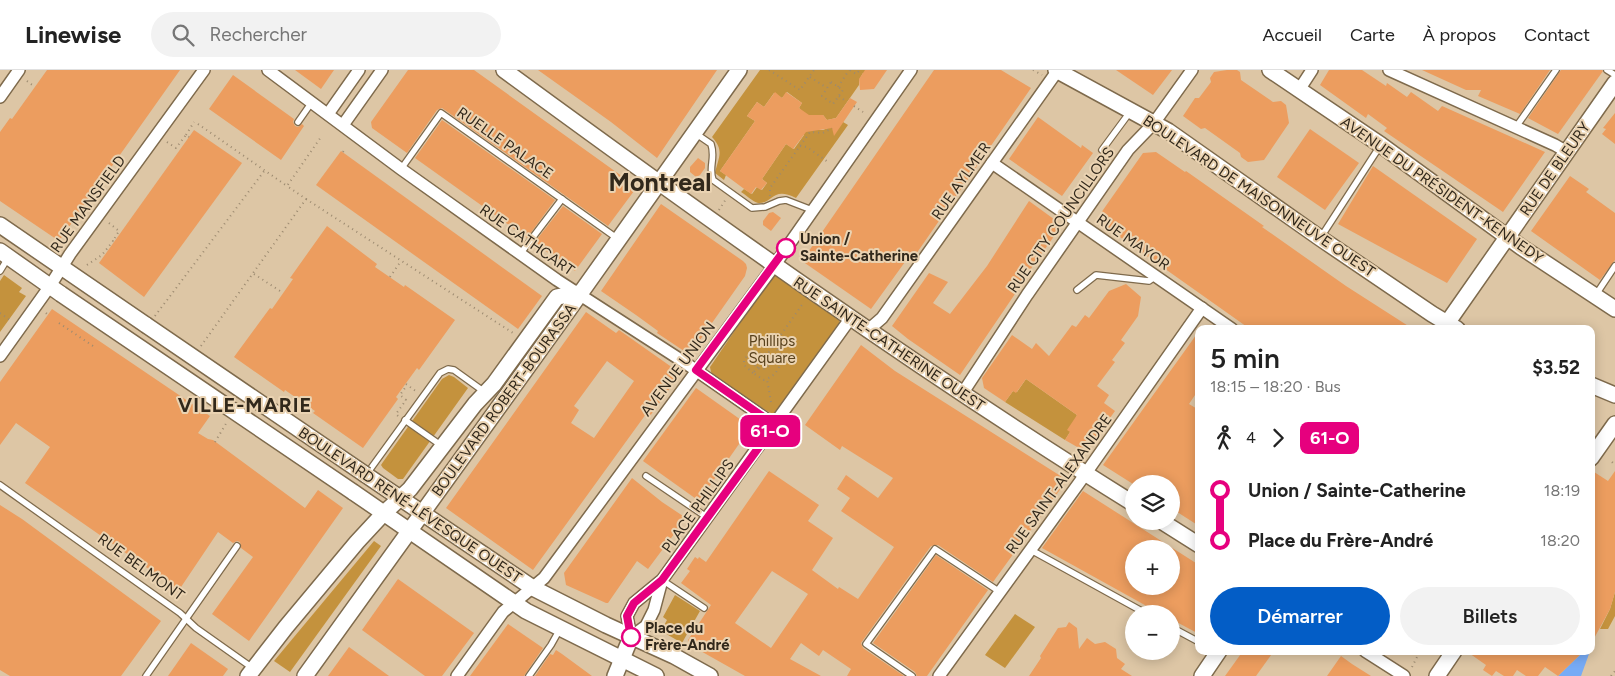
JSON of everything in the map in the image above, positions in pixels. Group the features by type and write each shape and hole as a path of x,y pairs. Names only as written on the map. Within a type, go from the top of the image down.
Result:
{"main road":[{"name":"RUE SAINTE-CATHERINE OUEST","path":"504,70 658,183 867,331 1125,498"},
{"name":"BOULEVARD ROBERT-BOURASSA","path":"304,676 739,70"},
{"name":"BOULEVARD DE MAISONNEUVE OUEST","path":"1057,70 1168,130 1446,325"},
{"name":"AVENUE DU PRÉSIDENT-KENNEDY","path":"1270,70 1381,145 1507,236 1615,309"},
{"name":"RUE DE BLEURY","path":"1450,325 1507,236 1615,83"},
{"name":"BOULEVARD RENÉ-LÉVESQUE OUEST","path":"0,226 533,588 631,637 674,656 710,676"},
{"name":"BOULEVARD RENÉ-LÉVESQUE OUEST","path":"4,254 514,603 560,629 656,676"},
{"name":"BOULEVARD ROBERT-BOURASSA","path":"255,674 286,627 383,514 410,490 442,446 486,393 557,297 579,293"},
{"path":"1595,387 1615,395"},
{"path":"1595,452 1615,424"},
{"path":"1175,530 1195,542"},
{"path":"615,676 631,637"},
{"path":"1202,676 1215,655"},
{"path":"1437,676 1451,655"}],"street":[{"path":"0,97 19,70"},
{"name":"RUE MANSFIELD","path":"0,356 56,290 204,70"},
{"name":"RUE CATHCART","path":"268,70 401,169 557,280 696,370 775,425"},
{"path":"328,114 359,70"},
{"path":"343,125 382,70"},
{"name":"AVENUE UNION","path":"457,676 503,612 544,578 774,266 911,70"},
{"name":"RUE AYLMER","path":"867,331 882,318 1057,70"},
{"name":"RUE CITY COUNCILLORS","path":"962,394 1027,295 1128,150 1154,124 1192,70"},
{"path":"1298,90 1312,70"},
{"path":"1389,70 1567,152"},
{"name":"RUE MAYOR","path":"992,163 1226,325"},
{"name":"RUE SAINT-ALEXANDRE","path":"939,676 1202,308"},
{"name":"PLACE PHILLIPS","path":"662,580 850,319"},
{"path":"662,580 654,610 646,626 631,637 627,616 634,603 662,580"},
{"path":"1372,655 1407,674"}],"lane":[{"path":"1516,127 1556,70"},
{"path":"1607,70 1615,75"},
{"path":"298,122 312,102"},
{"path":"1102,150 1131,110"},
{"name":"RUELLE PALACE","path":"401,169 441,113 618,239"},
{"path":"695,132 711,144 714,157 710,174 713,180 752,208 769,206 786,200 812,210"},
{"path":"1320,238 1381,145"},
{"name":"RUELLE PALACE","path":"520,254 562,198"},
{"path":"0,271 4,254"},
{"path":"1595,296 1615,266"},
{"path":"1077,290 1096,275 1149,281 1156,276"},
{"path":"366,475 438,375 445,370 454,370 486,393"},
{"path":"406,420 442,446"},
{"path":"646,476 708,518"},
{"name":"RUE BELMONT","path":"0,485 186,619 255,674"},
{"path":"146,676 237,546"},
{"path":"912,676 866,644 935,549 1000,592"},
{"path":"1030,549 1131,605"},
{"path":"662,580 704,608"},
{"path":"529,676 560,629"},
{"path":"1180,632 1195,640"}],"path":[{"path":"769,70 800,90 814,70"},
{"path":"838,86 849,70 856,74 860,70"},
{"path":"809,77 827,88"},
{"path":"26,81 35,87"},
{"path":"831,82 838,86 843,90 833,104 822,96 831,82"},
{"path":"839,96 847,102"},
{"path":"854,106 863,112"},
{"path":"167,142 176,148 194,122"},
{"path":"198,124 306,199 517,336"},
{"path":"769,206 770,188 810,132 823,133 832,128"},
{"path":"288,186 321,137"},
{"path":"800,146 807,147 828,162"},
{"path":"343,152 346,148"},
{"path":"155,316 265,170"},
{"path":"201,346 306,199"},
{"path":"87,265 102,255 114,242 119,231 109,223"},
{"path":"390,277 402,260"},
{"path":"254,274 283,293"},
{"path":"767,354 805,302"},
{"path":"0,314 10,320"},
{"path":"59,323 93,346"},
{"path":"762,339 773,346 780,352 782,362 775,374 764,380 753,374 744,365 744,360 756,342 762,339"},
{"path":"763,352 767,354 771,361 766,369 762,370 754,364 754,359 763,352"},
{"path":"753,374 758,367"},
{"path":"767,379 771,402"},
{"path":"398,416 396,414 406,400 400,395 407,385 416,391"},
{"path":"295,411 301,402"},
{"path":"215,442 227,422"},
{"path":"1612,462 1615,465"},
{"path":"1407,674 1418,655"},
{"path":"1612,676 1615,671"}],"green space":[{"path":"760,70 865,70 869,73 863,73 859,80 859,85 836,118 827,120 823,115 811,121 799,108 802,103 787,92 782,98 774,93 764,107 757,102 747,116 755,121 720,171 726,175 724,180 715,173 719,151 712,137"},
{"path":"843,122 848,125 796,198 782,194 774,196 763,203 758,203 741,192 744,189 752,194 757,187 762,190 767,183 762,179 786,144 794,149 804,135 798,130 823,130"},
{"name":"Phillips Square","path":"774,273 839,318 840,324 776,413 773,414 713,375 710,367"},
{"path":"4,275 22,288 19,292 26,296 0,332 0,281"},
{"path":"449,375 468,388 403,479 398,479 381,465 442,379"},
{"path":"1026,379 1077,415 1065,440 1005,402 1013,391 1017,392"},
{"path":"374,541 381,546 290,672 274,661"},
{"path":"1615,592 1615,616 1608,629 1600,629 1610,609"},
{"name":"Place du Frère-André","path":"675,595 700,611 682,643 661,631 667,620 663,617"},
{"path":"1015,614 1035,627 1005,668 985,655"}],"water":[{"path":"1580,655 1589,655 1581,676 1558,676"}],"building":[{"path":"47,70 180,70 59,241 0,201 0,132 10,118 12,119"},
{"path":"295,70 334,70 321,89"},
{"path":"408,70 474,70 637,187 608,226 442,108 437,110 407,153 372,128 371,122"},
{"path":"538,70 717,70 657,158 611,122"},
{"path":"865,70 887,70 874,89 860,90 859,79"},
{"path":"934,70 1001,70 1031,88 914,257 910,255 871,309 802,261"},
{"path":"1116,70 1172,70 1153,95"},
{"path":"1237,70 1240,72 1241,80 1273,102 1281,101 1286,105 1289,123 1264,160 1248,162 1241,157 1240,153 1205,128 1201,129 1183,116 1195,98 1199,98 1211,82 1210,78 1214,72"},
{"path":"1329,70 1362,70 1386,86 1387,83 1407,97 1411,92 1438,111 1442,106 1545,152 1503,212 1384,131 1387,128 1368,114 1366,118 1320,85"},
{"path":"1422,70 1550,70 1520,114 1478,96 1481,90 1466,90"},
{"path":"1561,70 1603,71 1558,134 1528,118"},
{"path":"233,75 294,119 295,126 298,127 302,124 304,126 281,160 209,109"},
{"path":"775,92 782,98 786,92 802,103 799,108 809,115 823,115 827,120 836,118 850,98 857,102 834,136 832,128 806,132 793,149 786,144 762,179 767,183 761,190 756,187 751,194 720,171 755,121 747,116 757,102 764,107"},
{"path":"1615,113 1615,144 1602,134 1606,129 1603,128"},
{"path":"1038,117 1081,148 1082,145 1093,153 1062,196 1009,159"},
{"path":"442,120 555,200 527,238 415,158"},
{"path":"1310,129 1359,163 1325,210 1277,177"},
{"path":"194,130 242,163 144,297 99,263"},
{"path":"341,151 542,296 518,329 316,185"},
{"path":"1156,152 1186,171 1346,286 1407,325 1244,325 1096,220 1143,153"},
{"path":"698,158 705,163 705,168 696,177 690,172 690,167"},
{"path":"1373,166 1477,239 1447,283 1338,224"},
{"path":"1570,176 1589,189 1586,192 1615,213 1615,260 1600,280 1531,231"},
{"path":"1029,201 1062,225 1018,287 960,375 892,326 929,273 948,282 933,303 950,314 987,266"},
{"path":"661,204 743,261 747,268 745,276 693,350 690,351 684,351 657,333 658,331 601,291"},
{"path":"563,206 602,234 575,271 534,243"},
{"path":"773,212 781,218 771,231 763,225 763,221 769,213"},
{"path":"327,226 377,264 375,267 404,287 405,285 455,320 419,370 417,368 396,397 398,399 363,448 313,413 315,411 234,357 270,308 272,309 293,279 290,278"},
{"path":"1126,284 1141,297 1138,316 1121,340 1125,343 1112,360 1115,362 1097,386 1109,395 1104,403 1115,411 1089,447 1079,448 1065,440 1070,432 1067,430 1077,415 1026,379 1016,393 1013,391 1005,402 984,388 982,378 1012,335 1032,349 1036,343 1049,356 1072,325 1076,327 1085,315 1089,318 1109,291"},
{"path":"52,309 210,416 198,433 213,440 305,508 318,490 343,508 249,641 212,614 253,557 241,548 240,542 233,543 218,532 179,590 25,483 50,447 16,423 0,445 0,382"},
{"path":"586,312 616,333 619,330 673,368 675,381 650,416 646,414 533,570 446,508","holes":["607,361 634,381 594,438 571,423 579,410 574,406"]},
{"path":"1195,337 1195,395 1189,404 1195,408 1195,523 1180,514 1180,475 1125,475 1125,479 1103,465"},
{"path":"861,345 895,371 1067,480 993,582 938,545 931,546 861,643 863,648 904,676 847,676 851,669 823,650 819,656 801,643 790,659 821,676 745,676 690,645 688,640 711,605 681,583 690,571 687,569 695,557 698,559 699,557 706,562 769,471 819,505 808,521 833,538 812,570 838,589 839,587 858,599 894,547 841,511 850,498 837,489 846,475 878,498 893,478 842,446 840,450 805,425","holes":["772,571 808,594 771,648 735,623"]},
{"path":"696,388 751,427 699,501 643,461"},
{"path":"1615,471 1615,592 1610,609 1595,637 1595,473 1608,481"},
{"path":"632,478 686,518 648,569 637,561 608,603 606,603 566,585 564,573"},
{"path":"1083,491 1125,518 1125,530 1144,530 1160,540 1125,540 1125,594 1042,548"},
{"path":"0,505 22,519 161,621 121,676 10,676 0,670"},
{"path":"1180,553 1195,562 1195,632 1180,624 1180,605 1145,605 1127,595 1180,595"},
{"path":"936,555 988,590 927,676 917,676 915,672 873,643"},
{"path":"398,579 474,633 442,676 425,676 362,630"},
{"path":"1069,622 1077,628 1079,649 1087,638 1095,644 1105,642 1116,649 1117,658 1125,664 1121,669 1132,676 1029,676 1058,628 1066,627"},
{"path":"508,624 543,648 524,676 470,676"},
{"path":"191,643 228,669 223,676 168,676"},
{"path":"349,647 389,676 328,676"},
{"path":"556,650 592,676 535,676 550,654 553,655"},
{"path":"1240,655 1271,655 1256,676 1225,676"},
{"path":"1472,655 1580,655 1558,676 1545,667 1538,676 1526,676 1517,670 1513,676 1504,676 1496,671 1492,676 1483,670 1486,665"},
{"path":"1341,656 1352,664 1371,676 1327,676"}],"bus line":[{"name":"61-O","path":"631,637 627,616 634,603 662,580 775,425 696,370 786,248"}],"place":[{"name":"Union / Sainte-Catherine","path":"786,248"},
{"name":"Place du Frère-André","path":"631,637"}],"district":[{"name":"Montreal","path":"660,182"},
{"name":"VILLE-MARIE","path":"245,405"}]}
